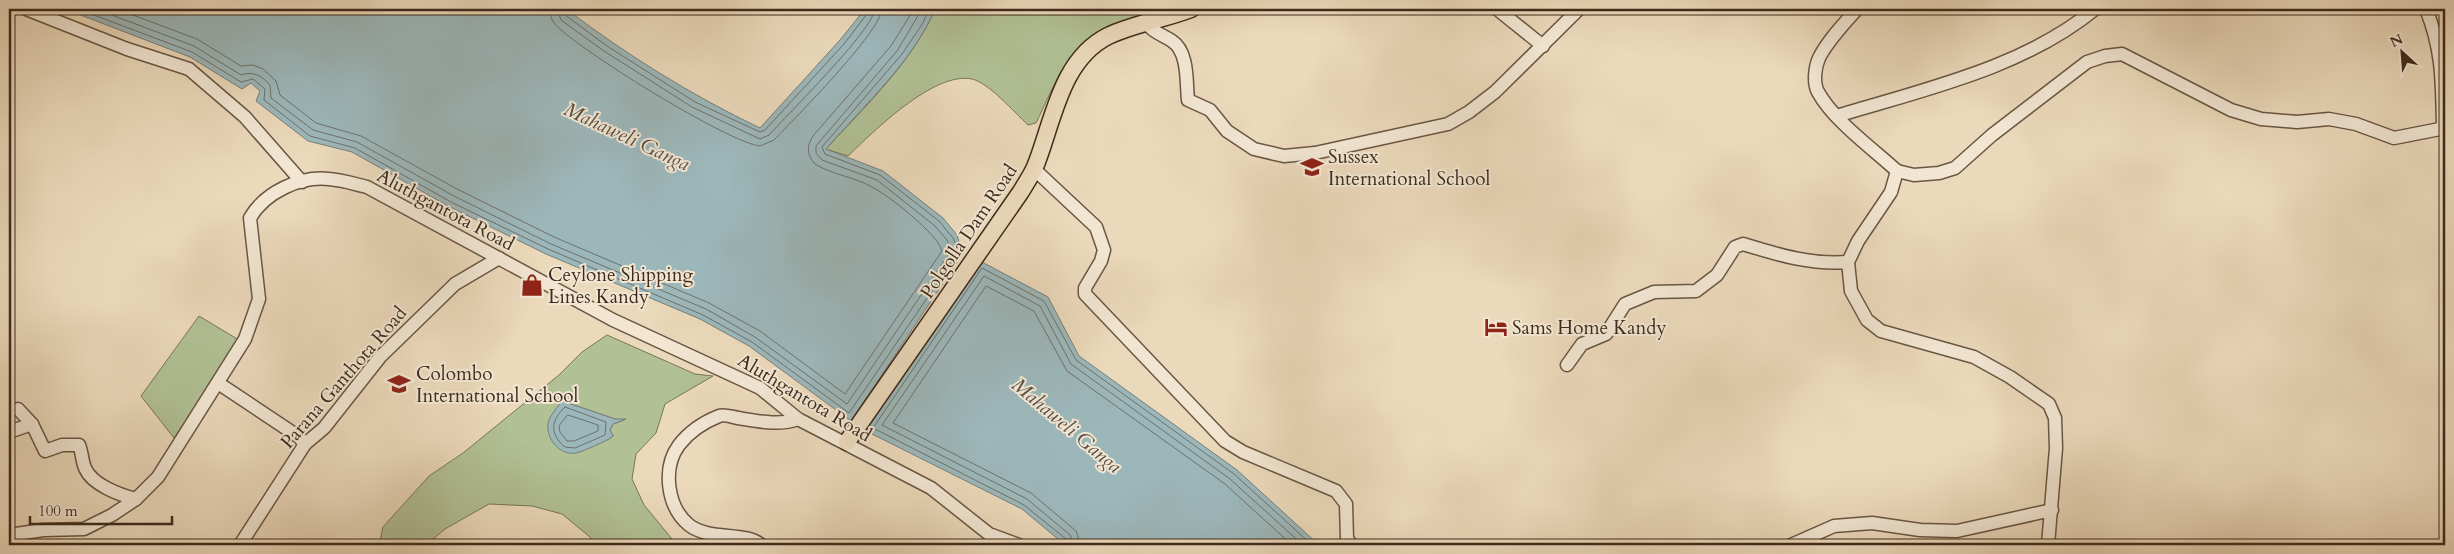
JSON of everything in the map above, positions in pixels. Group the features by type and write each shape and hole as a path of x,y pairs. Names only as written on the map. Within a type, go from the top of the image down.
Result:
{"main road":[{"name":"Polgolla Dam Road","path":"851,436 1034,169 1057,102 1079,61 1088,49 1107,36 1192,9"}],"street":[{"path":"26,9 127,49 189,69 245,117 302,182"},
{"path":"1497,9 1543,46"},
{"path":"1147,24 1156,33 1172,41 1178,47 1184,64 1188,100 1210,110 1227,131 1254,148 1284,156 1315,152 1448,124 1469,112 1495,92 1579,9"},
{"path":"1857,9 1819,58 1815,73 1817,90 1837,116 1897,171 1914,175 1939,173 1955,168 1992,134 2087,62 2114,55 2130,57 2231,110 2261,119 2297,122 2328,119 2356,124 2394,138 2444,128 2442,67 2436,34 2426,9"},
{"path":"1837,116 1990,68 2073,27 2095,9"},
{"path":"1034,169 1096,227 1104,250 1101,261 1085,288 1085,294 1225,441 1243,452 1336,491 1346,504 1347,539 1352,545"},
{"path":"1897,171 1891,192 1858,241 1848,262 1851,291 1867,320 1881,331 1974,357 2010,377 2050,404 2055,418 2056,448 2048,545"},
{"name":"Aluthgantota Road","path":"9,539 16,534 43,530 84,529 112,515 136,499 158,477 189,425 245,339 258,299 250,218 256,208 268,197 283,188 302,182 328,179 367,187 613,320 760,388 798,419 851,436 869,457 931,488 989,534 1019,545"},
{"path":"1567,365 1582,344 1606,334 1625,304 1654,292 1696,291 1716,275 1735,247 1743,244 1794,259 1826,264 1848,262"},
{"name":"Parana Ganthota Road","path":"240,545 305,444 324,428 380,357 455,284 499,258"},
{"path":"218,383 305,444"},
{"path":"18,410 32,424 45,451 62,446 79,445 86,470 97,482 122,496 136,499"},
{"path":"761,545 756,540 716,536 689,525 673,504 668,476 678,446 695,429 721,415 779,422 798,419"},
{"path":"9,432 32,424"},
{"path":"1791,545 1834,526 1872,523 1920,530 1958,531 2052,510"}],"green space":[{"path":"935,9 1165,9 1111,29 1075,53 1058,78 1036,123 1028,125 1009,106 979,82 972,79 957,79 940,84 905,105 848,156 826,149 886,84 914,48"},
{"path":"199,316 239,340 174,438 141,396"},
{"path":"607,335 695,374 713,376 665,404 656,433 636,454 632,479 644,505 677,545 595,545 590,537 562,514 532,506 489,504 445,529 429,545 379,545 383,527 429,476 463,453 559,375 582,352","holes":["562,401 615,419 624,420 613,424 610,430 613,436 575,453"]}],"water":[{"name":"Mahaweli Ganga","path":"65,9 566,9 660,73 709,102 760,128 840,40 865,9 935,9 914,47 886,83 826,149 883,171 943,218 957,235 960,245 966,249 851,421 749,346 700,319 546,254 448,206 352,152 308,141 256,101 260,91 251,83 242,89 190,57"},
{"name":"Mahaweli Ganga","path":"980,261 1048,297 1079,356 1237,470 1319,545 1065,545 1022,509 864,430"},
{"path":"562,401 615,419 626,419 613,424 610,430 613,436 609,439 576,453 565,452 555,445 548,430 550,418"}],"place":[{"name":"Sussex International School","path":"1312,167"},
{"name":"Ceylone Shipping Lines Kandy","path":"532,285"},
{"name":"Sams Home Kandy","path":"1496,327"},
{"name":"Colombo International School","path":"399,384"}]}
